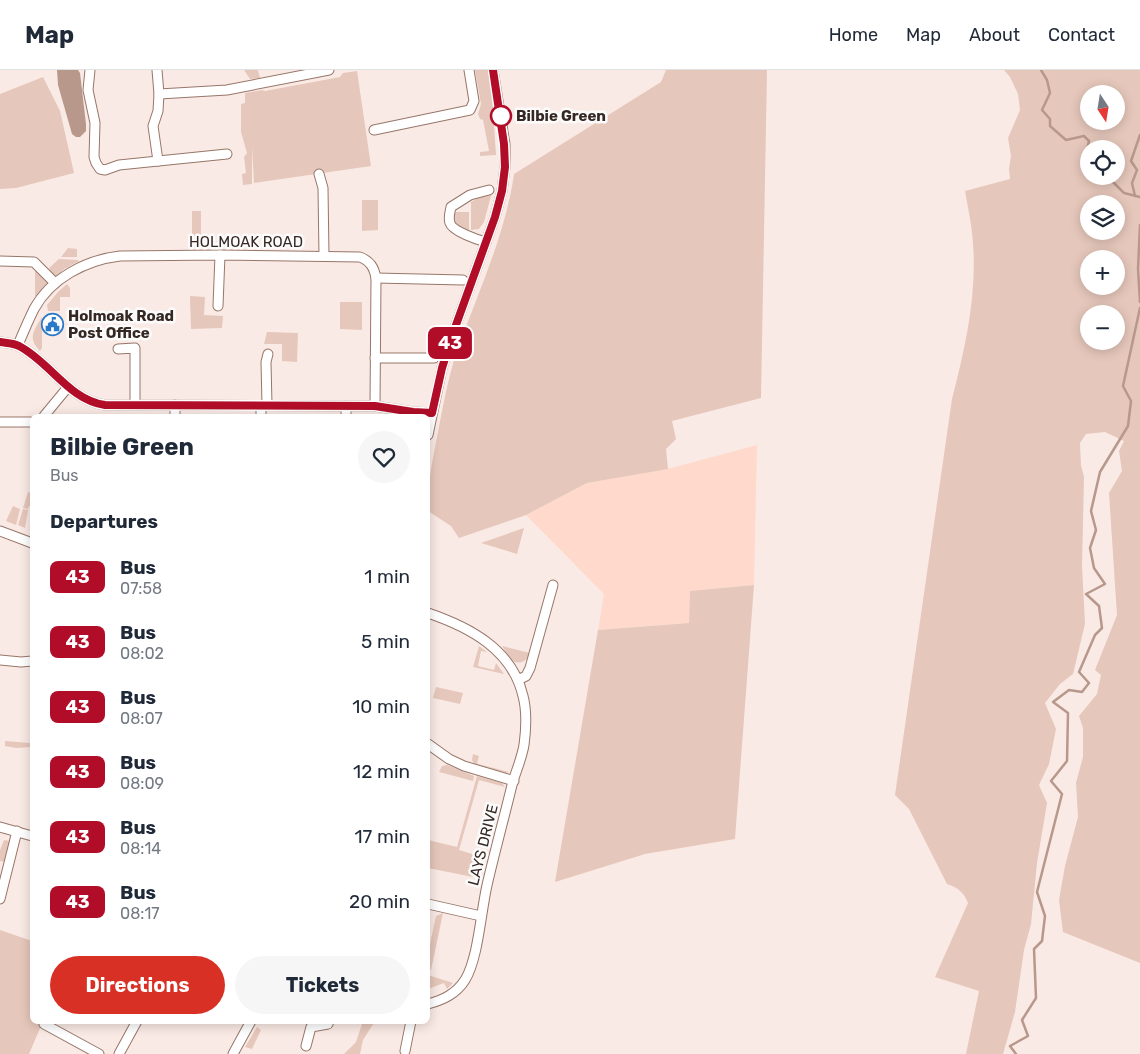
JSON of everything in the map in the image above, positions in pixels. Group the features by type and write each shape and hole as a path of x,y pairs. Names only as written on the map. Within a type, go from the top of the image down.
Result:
{"street":[{"path":"90,70 88,90 95,123 94,157 100,169 105,170 119,165 227,154"},
{"path":"157,70 158,111 153,126 158,161"},
{"path":"159,94 227,90 329,70"},
{"path":"374,130 470,110 474,101 469,70"},
{"path":"430,424 442,368 495,217 502,191 505,167 504,144 493,70"},
{"path":"319,174 323,188 324,256"},
{"path":"486,242 453,228 450,223 449,214 451,207 470,195 489,190"},
{"path":"218,306 220,255"},
{"name":"HOLMOAK ROAD","path":"18,345 34,309 55,283 67,274 105,258 120,256 220,255 360,257 372,264 376,278"},
{"path":"0,261 34,262 55,283"},
{"path":"375,406 376,278 463,280"},
{"path":"0,342 18,345 35,357 68,387 96,404 375,406 432,413"},
{"path":"118,349 135,348 135,404"},
{"path":"261,414 264,406 268,354"},
{"path":"375,358 434,358"},
{"path":"46,414 68,387"},
{"path":"175,405 175,414"},
{"path":"346,406 346,414"},
{"path":"0,422 30,422"},
{"path":"0,531 30,542"},
{"path":"518,680 526,676 530,668 553,585"},
{"name":"LAYS DRIVE","path":"430,613 467,629 490,643 505,660 518,680 524,697 525,722 524,746 488,881 473,963 465,980 454,992 442,1000 430,1003"},
{"path":"0,660 30,661"},
{"path":"430,745 464,766 514,780"},
{"path":"0,827 30,835"},
{"path":"0,899 17,831"},
{"path":"430,907 481,916"},
{"path":"44,1024 98,1054"},
{"path":"119,1054 135,1024"},
{"path":"233,1054 249,1024"},
{"path":"306,1046 311,1027 328,1024"},
{"path":"405,1051 410,1024"}],"shaded area":[{"path":"57,70 78,70 80,73 86,131 80,137 72,134 58,85"},
{"path":"244,70 258,70 260,78 250,79"},
{"path":"475,70 488,70 496,123 494,125 496,155 480,156 480,152 489,151 483,120 480,119 478,114 481,104"},
{"path":"666,70 767,70 761,398 672,421 676,439 666,449 668,469 587,483 526,515 459,538 451,526 430,512 431,471 453,363 490,265 504,220 514,174 661,82"},
{"path":"1004,70 1140,70 1140,963 1063,932 1059,900 1065,866 1078,817 1076,783 1083,757 1083,728 1079,716 1097,694 1101,675 1095,670 1117,615 1109,493 1122,471 1119,451 1124,441 1105,432 1086,434 1080,443 1081,465 1084,477 1082,566 1085,624 1073,674 1060,684 1045,703 1056,729 1049,764 1039,785 1047,803 1037,863 1031,924 1024,950 1015,1012 1003,1054 966,1054 979,991 935,977 968,903 960,891 947,884 909,809 895,795 952,399 972,303 973,244 965,191 1010,179 1011,156 1008,138 1020,110 1018,94 1010,77"},
{"path":"357,71 371,166 254,183 252,146 252,184 243,185 242,174 246,173 244,157 247,153 241,132 241,104 245,103 245,93 340,77 343,73"},
{"path":"43,77 60,111 74,173 16,188 0,189 0,94"},
{"path":"492,192 484,222 479,229 471,230 471,202 479,197 489,196"},
{"path":"362,200 378,200 378,230 362,231"},
{"path":"192,211 201,211 201,242 192,242"},
{"path":"454,212 469,212 469,232 456,226 452,216"},
{"path":"68,248 77,249 77,257 61,257"},
{"path":"59,259 79,261 56,276 52,275 49,268"},
{"path":"35,268 49,282 37,297 35,296"},
{"path":"67,284 70,288 70,297 60,297 60,311 48,311 47,305"},
{"path":"190,296 205,297 204,315 223,316 222,328 191,329"},
{"path":"340,302 362,302 362,330 340,329"},
{"path":"42,317 42,348 40,351 34,342 33,334"},
{"path":"267,332 298,333 297,362 282,361 282,344 264,344"},
{"path":"757,445 754,585 691,591 689,623 598,630 604,594 526,515 587,483 675,467"},
{"path":"28,492 30,492 30,506 28,509 23,508"},
{"path":"13,506 20,509 16,525 6,521"},
{"path":"23,509 28,510 25,528 18,525"},
{"path":"524,528 517,554 481,543"},
{"path":"754,585 735,839 645,854 555,882 598,630 689,623 690,591"},
{"path":"479,646 487,652 481,651 478,666 494,670 496,663 504,674 473,667"},
{"path":"502,646 530,653 524,661 518,663 509,658"},
{"path":"436,687 463,693 460,704 433,698"},
{"path":"5,741 30,743 30,747 16,748 5,746"},
{"path":"473,754 479,756 478,764 509,772 503,774 475,766 472,760"},
{"path":"447,765 474,776 473,781 439,772 442,766"},
{"path":"477,776 502,783 505,787 479,780 459,850 479,856 473,877 430,868 430,840 457,847"},
{"path":"4,840 10,841 5,862 0,861 0,850"},
{"path":"443,913 431,970 430,944 436,916"},
{"path":"0,930 30,940 30,1024 42,1024 29,1054 0,1054"},
{"path":"430,976 453,983 447,989 444,983 430,988"},
{"path":"362,1024 373,1024 363,1040 360,1054 344,1054 356,1042"},
{"path":"257,1027 261,1030 252,1049 245,1047"}],"waterway":[{"path":"1041,70 1047,80 1050,93 1042,110 1050,119 1050,126 1066,140 1084,136 1088,140"},
{"path":"1135,196 1132,183 1137,170 1131,161 1140,135"},
{"path":"1116,185 1124,193 1140,197"},
{"path":"1140,225 1138,269 1140,302"},
{"path":"1016,1054 1010,1046 1028,1036 1022,1020 1036,998 1034,949 1042,941 1045,916 1037,892 1062,794 1051,781 1067,761 1068,713 1053,702 1069,690 1082,692 1089,683 1079,672 1095,635 1102,628 1099,606 1086,594 1105,584 1094,568 1090,548 1096,530 1091,511 1100,472 1128,426 1131,401 1123,386 1140,308"}],"bus line":[{"name":"43","path":"0,342 18,345 35,357 68,387 96,404 375,406 432,413 442,368 452,336 495,217 502,191 505,167 504,144 493,70"}],"place":[{"name":"Bilbie Green","path":"501,116"},
{"name":"Holmoak Road Post Office","path":"52,325"}]}
